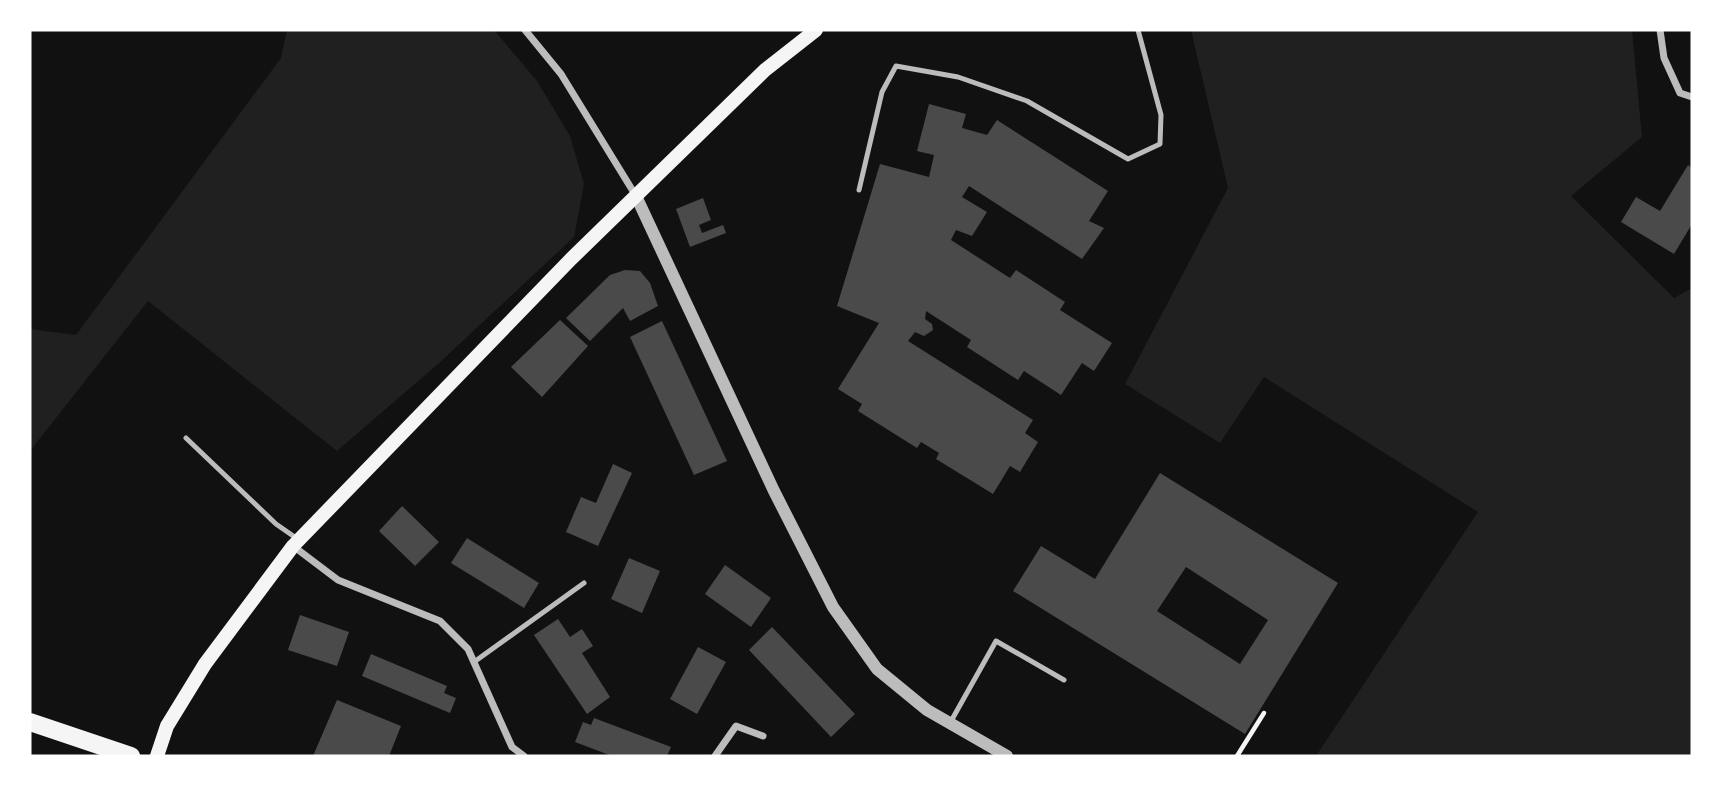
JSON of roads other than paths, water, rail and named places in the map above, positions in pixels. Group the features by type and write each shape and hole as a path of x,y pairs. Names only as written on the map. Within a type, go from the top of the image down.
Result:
{"main road":[{"path":"157,756 167,726 205,664 296,543 570,259 765,69 816,30"},
{"path":"30,722 131,756"}],"street":[{"path":"525,30 561,74 636,196 774,491 833,607 877,669 927,710 1007,756"},
{"path":"1660,30 1664,58 1679,93 1692,97"},
{"path":"296,543 338,580 440,621 468,649 512,747 524,756"},
{"path":"715,756 736,726 763,736"}],"lane":[{"path":"859,190 881,92 896,66 958,77 1027,101 1128,159 1160,144 1161,115 1138,30"},
{"path":"186,438 296,543"},
{"path":"474,662 584,583"},
{"path":"950,723 996,641 1064,680"}]}
